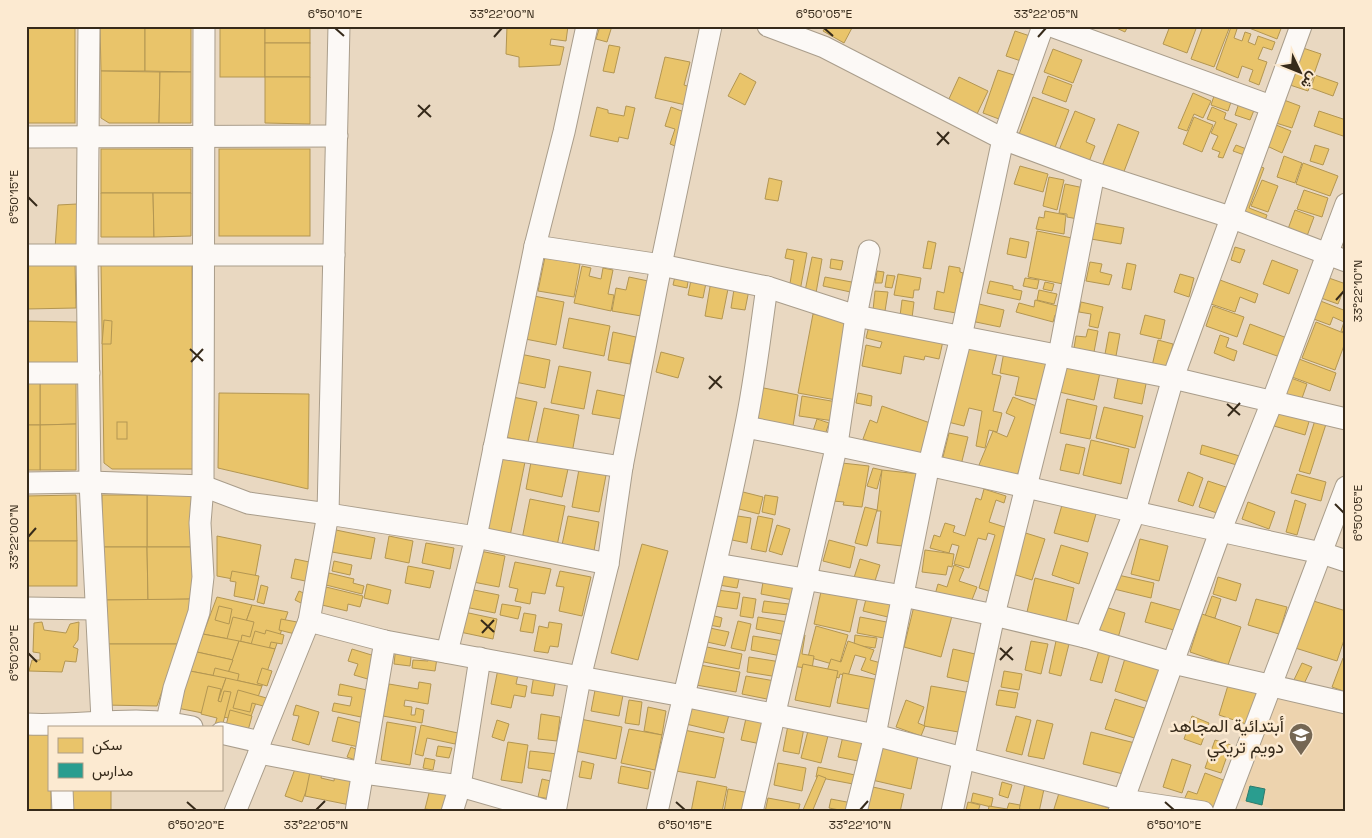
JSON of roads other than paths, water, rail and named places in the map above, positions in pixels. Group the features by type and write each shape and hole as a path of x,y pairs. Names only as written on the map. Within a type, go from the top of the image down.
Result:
{"street":[{"path":"89,26 90,137 87,255 90,482 102,720"},
{"path":"167,721 174,688 199,612 203,576 200,523 203,486 206,138 204,26"},
{"path":"235,812 309,621 328,514 339,26"},
{"path":"447,652 476,537 535,246 564,132 587,26"},
{"path":"555,812 580,678 608,564 622,467 661,264 711,26"},
{"path":"768,26 824,48 1003,139 1094,173 1230,217 1337,257"},
{"path":"856,812 875,735 929,464 961,337 1003,139 1042,26"},
{"path":"1051,26 1271,106"},
{"path":"1085,637 1135,511 1173,378 1301,26"},
{"path":"26,137 206,138 337,136"},
{"path":"952,812 994,615 1059,355 1094,173"},
{"path":"1122,806 1220,532 1272,402 1337,257 1346,204"},
{"path":"535,246 661,264 766,287 856,316 1173,378 1346,419"},
{"path":"752,812 837,444 856,316 869,252"},
{"path":"26,255 334,255"},
{"path":"657,812 682,696 716,564 746,427 766,287"},
{"path":"26,373 89,373"},
{"path":"746,427 929,464 1025,488 1322,553 1346,561"},
{"path":"494,448 622,467"},
{"path":"26,483 90,482 203,486 248,503 476,537 608,564"},
{"path":"1223,812 1346,487"},
{"path":"716,564 903,596 994,615 1085,637 1173,663 1346,703"},
{"path":"26,608 96,609"},
{"path":"309,621 384,642 682,696 875,735 963,757 1122,806 1203,812"},
{"path":"356,812 364,774 384,642"},
{"path":"452,812 460,786 480,658"},
{"path":"26,724 62,726 102,720 167,721 188,726"},
{"path":"222,734 260,748 364,774 460,786 551,812"},
{"path":"62,790 63,812"}],"place":[{"name":"أبتدائية المجاهد دويم تريكي","path":"1301,756"}]}
